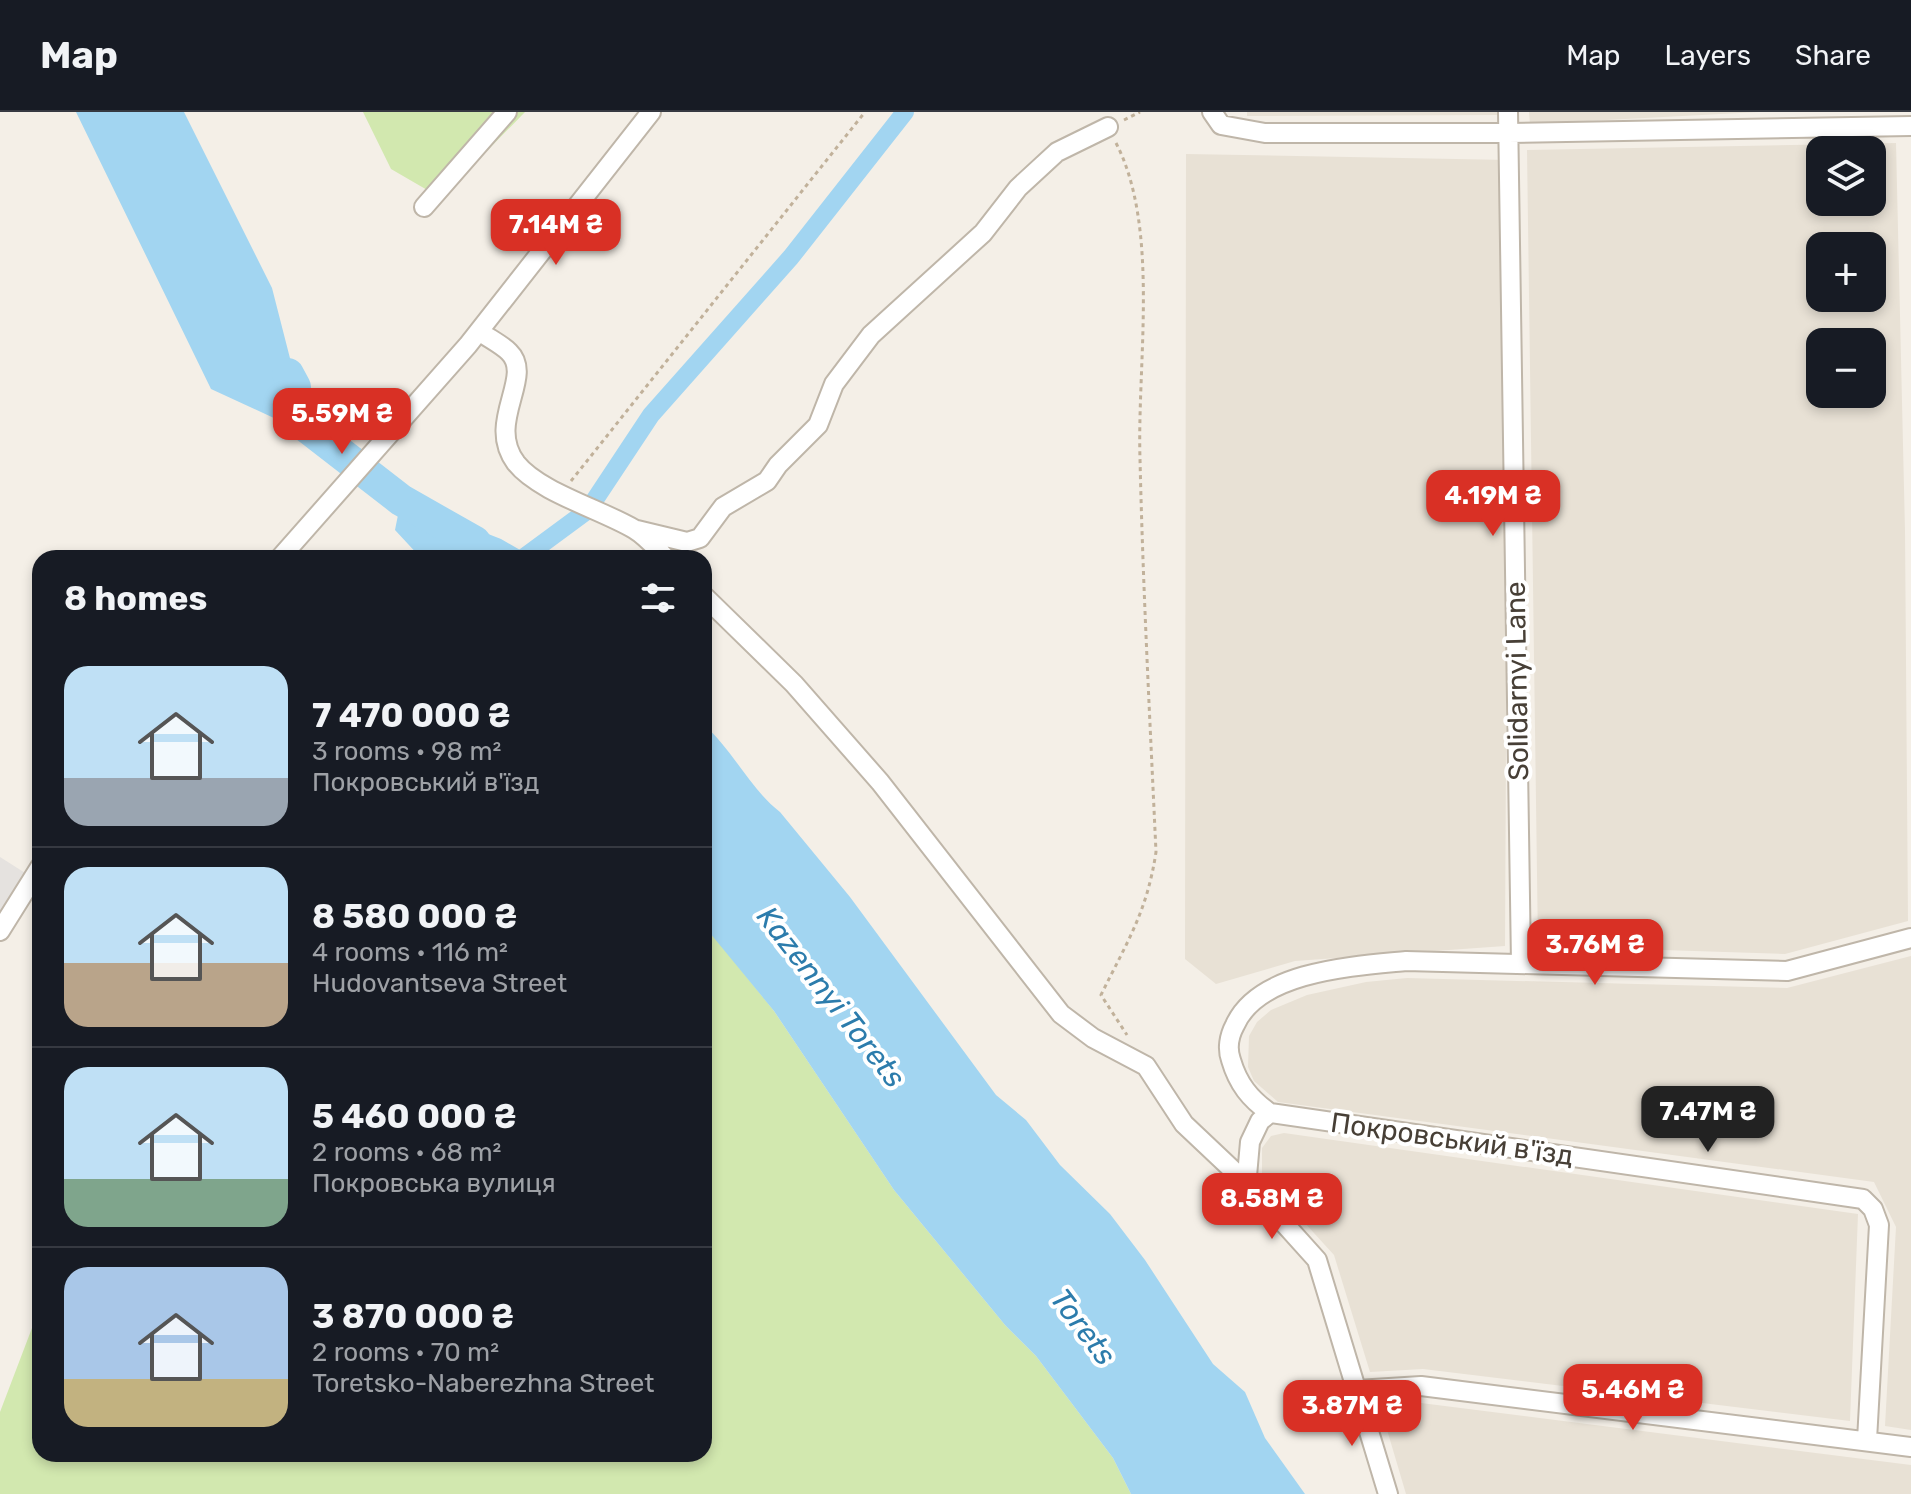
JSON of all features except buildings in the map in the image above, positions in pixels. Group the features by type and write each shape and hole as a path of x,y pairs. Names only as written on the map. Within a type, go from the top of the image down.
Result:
{"street":[{"path":"424,207 507,112"},
{"path":"288,550 479,331 651,112"},
{"path":"1212,112 1221,125 1265,133 1508,133 1911,126"},
{"name":"Solidarnyi Lane","path":"1508,112 1521,963"},
{"path":"479,331 512,354 519,373 506,409 504,430 514,461 533,480 637,530 687,542 700,538 723,507 767,481 778,465 818,425 834,384 871,335 983,233 1018,188 1057,152 1108,127"},
{"path":"637,530 658,550"},
{"path":"712,604 794,684 880,782 1061,1014 1093,1038 1146,1066 1184,1124 1255,1191 1317,1260 1388,1494"},
{"path":"0,931 32,880"},
{"path":"1255,1191 1247,1176 1247,1152 1260,1121 1270,1113 1247,1093 1236,1076 1228,1051 1241,1010 1266,992 1306,976 1406,961 1787,971 1911,938"},
{"name":"Покровський в'їзд","path":"1270,1113 1863,1199 1873,1209 1879,1225 1867,1440"},
{"path":"1357,1390 1421,1386 1911,1447"}],"path":[{"path":"561,492 865,112"},
{"path":"1108,127 1131,171 1141,221 1140,456 1156,852 1150,892 1136,931 1101,995 1146,1066"}],"shaded area":[{"path":"1247,112 1498,112 1498,115 1247,116"},
{"path":"1529,112 1759,112 1530,124"},
{"path":"1886,143 1896,143 1905,531 1908,921 1785,954 1538,946 1527,150 1806,145 1806,216 1886,216"},
{"path":"1186,154 1509,160 1505,946 1295,961 1216,984 1185,959"},
{"path":"0,857 32,880 0,931"},
{"path":"1911,956 1911,1430 1885,1426 1896,1227 1874,1182 1278,1102 1254,1081 1248,1067 1249,1036 1257,1022 1271,1010 1307,995 1366,982 1407,978 1787,988"},
{"path":"1284,1133 1858,1214 1850,1421 1423,1369 1370,1372 1334,1255 1262,1176 1262,1148 1271,1136"},
{"path":"1421,1403 1911,1465 1911,1494 1406,1494 1380,1406"}],"green space":[{"path":"363,112 525,112 441,198 391,169"},
{"path":"712,934 774,1011 894,1190 1005,1325 1036,1356 1113,1458 1131,1494 0,1494 0,1412 32,1328 32,1462 712,1462"}],"water":[{"path":"76,112 184,112 272,288 303,409 276,419 211,389"},
{"path":"401,500 501,539 520,550 414,550 395,530"},
{"name":"Torets","path":"712,733 850,897 996,1095 1026,1120 1060,1165 1110,1214 1145,1260 1213,1364 1245,1392 1265,1438 1305,1494 1131,1494 1113,1458 1036,1356 1005,1325 894,1190 774,1011 712,936"}],"waterway":[{"path":"594,501 651,415 791,257 905,112"},
{"name":"Kazennyi Torets","path":"288,374 295,387 290,414 401,500 475,542 481,550"},
{"path":"534,550 584,513"}]}
